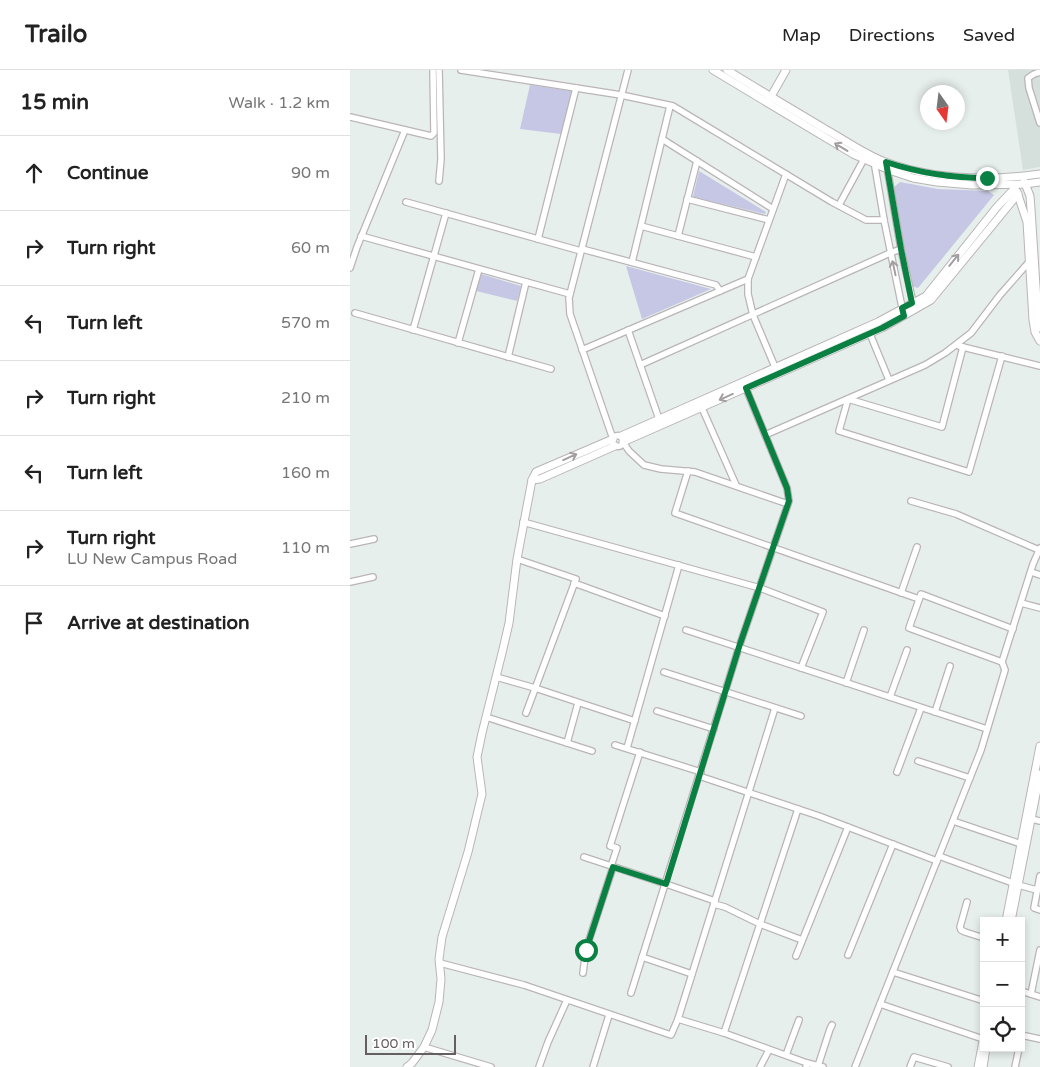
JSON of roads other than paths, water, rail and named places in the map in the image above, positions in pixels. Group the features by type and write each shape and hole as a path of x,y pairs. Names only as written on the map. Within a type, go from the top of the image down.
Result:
{"street":[{"path":"350,116 431,136 434,133 433,70"},
{"path":"439,70 441,159 439,181"},
{"path":"461,70 576,88 673,106 866,220 884,220"},
{"path":"628,70 569,298 570,314 582,350 614,442 620,446 622,439 659,419 870,334 904,316 926,296 1023,176 1040,174"},
{"path":"713,70 887,166 892,171 913,178 972,185 1016,186 1040,182"},
{"path":"727,70 769,100 853,154 864,160 874,160"},
{"path":"769,100 786,70"},
{"path":"1040,72 1028,78 1029,88 1040,123"},
{"path":"538,239 576,88"},
{"path":"632,262 670,106"},
{"path":"350,268 404,130"},
{"path":"662,139 773,209"},
{"path":"678,236 697,160"},
{"path":"839,205 864,160"},
{"path":"874,160 890,252 904,316"},
{"path":"887,166 913,306"},
{"path":"776,367 754,315 748,294 748,279 786,174"},
{"path":"1023,176 1032,209 1035,332 1040,341"},
{"path":"1016,186 1027,222 1035,318 1040,328"},
{"path":"687,200 769,220"},
{"path":"406,202 538,239 716,284 720,291"},
{"path":"1023,210 1032,209"},
{"path":"413,330 446,213"},
{"path":"641,226 756,257"},
{"path":"361,236 570,294"},
{"path":"640,365 890,252 901,249"},
{"path":"765,435 925,365 945,353 971,333 1000,295 1030,262"},
{"path":"458,343 478,269"},
{"path":"582,350 748,279"},
{"path":"508,357 526,282"},
{"path":"622,439 702,408 776,367 878,322 902,308 913,306"},
{"path":"355,314 551,369"},
{"path":"628,330 659,419"},
{"path":"870,334 889,380"},
{"path":"955,345 1040,366"},
{"path":"848,399 942,427 963,347"},
{"path":"848,399 839,431 969,472 1002,356"},
{"path":"631,993 739,647 789,501 787,488 745,385"},
{"path":"702,408 736,485"},
{"path":"407,1067 424,1047 432,1030 439,1002 442,936 468,852 482,794 477,757 509,623 517,559 532,480 540,479 614,442 617,435 622,439 629,451 644,464 661,469 696,472 788,504"},
{"path":"688,471 675,513 919,599"},
{"path":"911,500 956,514 1040,549 1002,662"},
{"path":"523,522 760,588 823,612 801,668"},
{"path":"350,544 374,539"},
{"path":"900,593 917,546"},
{"path":"517,559 576,579 526,713"},
{"path":"627,748 679,565"},
{"path":"1031,572 1040,575"},
{"path":"350,582 373,577"},
{"path":"574,583 665,616"},
{"path":"855,1067 970,778 1006,670 1002,662 909,628 920,594 1013,628"},
{"path":"1021,603 1040,608"},
{"path":"686,630 987,730"},
{"path":"846,683 864,630"},
{"path":"890,697 907,650"},
{"path":"935,712 950,666"},
{"path":"664,672 801,716"},
{"path":"496,677 635,721"},
{"path":"567,743 578,703"},
{"path":"440,964 524,985 671,1035 678,1019 775,708"},
{"path":"897,772 921,708"},
{"path":"657,711 714,729"},
{"path":"486,717 592,751"},
{"path":"616,745 893,844 1037,890"},
{"path":"1007,917 1024,845 1040,746"},
{"path":"583,973 586,950 617,848 610,846 640,752"},
{"path":"918,761 970,778"},
{"path":"1029,818 1040,774"},
{"path":"724,1033 798,809"},
{"path":"1029,818 1040,821"},
{"path":"953,821 1024,845"},
{"path":"796,956 848,827"},
{"path":"848,955 893,844"},
{"path":"584,857 666,884 802,940"},
{"path":"1040,876 1034,908 1040,910"},
{"path":"1012,917 1016,884"},
{"path":"967,902 960,927 961,930 980,937"},
{"path":"1031,994 1040,950"},
{"path":"642,957 692,974"},
{"path":"893,972 980,1000"},
{"path":"1025,992 1040,997"},
{"path":"539,1067 567,1000"},
{"path":"880,1004 980,1037"},
{"path":"593,1067 609,1015"},
{"path":"678,1019 786,1055 807,1065 820,1066 832,1025"},
{"path":"786,1055 799,1020"},
{"path":"1025,1037 1040,1039"},
{"path":"424,1047 491,1067"},
{"path":"760,1067 769,1050"},
{"path":"978,1067 981,1052"},
{"path":"983,1067 985,1052"},
{"path":"1015,1067 1018,1052"},
{"path":"910,1067 914,1057 948,1067"}]}
